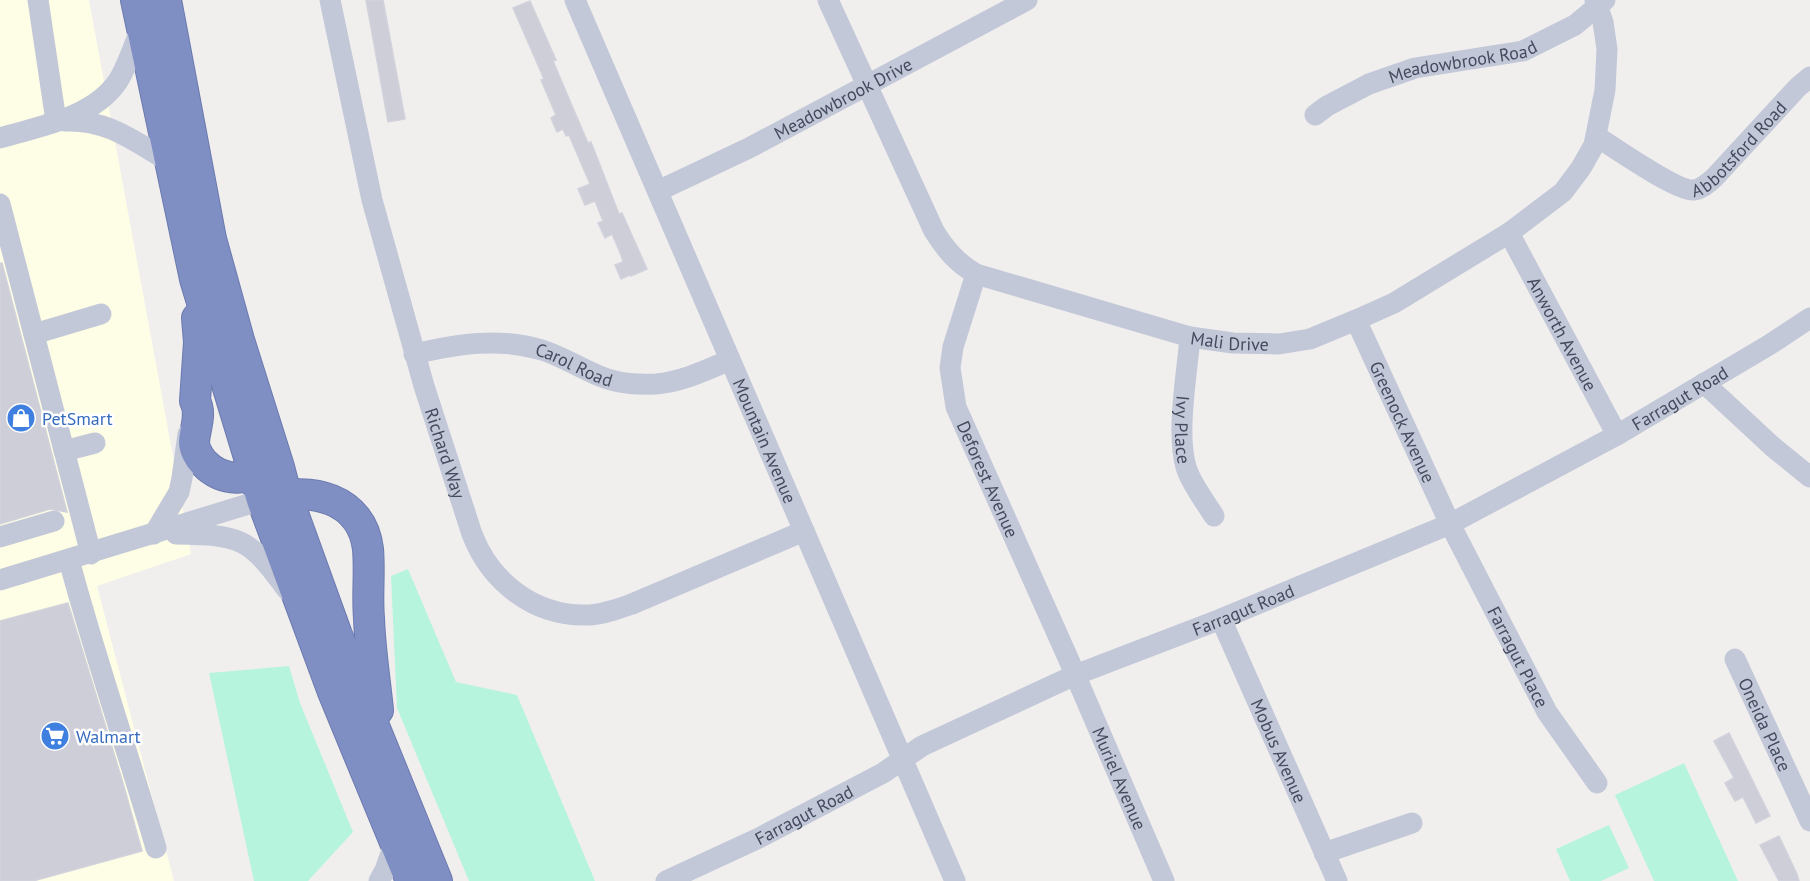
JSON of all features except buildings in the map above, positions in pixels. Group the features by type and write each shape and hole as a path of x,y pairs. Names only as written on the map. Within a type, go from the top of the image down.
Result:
{"highway":[{"path":"166,0 211,239 238,340 302,610 411,881"},
{"path":"139,13 195,279 271,484 337,635 437,881"},
{"path":"195,279 199,342 195,401 199,409 194,445 200,459 221,476 271,484 327,497 349,511 361,526 368,548 369,618 381,742"}],"street":[{"path":"38,0 56,121"},
{"name":"Richard Way","path":"330,0 372,200 414,354 479,552 503,583 520,596 539,606 562,613 586,615 609,612 804,531"},
{"name":"Mountain Avenue","path":"575,0 956,881"},
{"name":"Mali Drive","path":"828,0 934,231 948,253 960,264 976,274 1190,337 1233,343 1279,344 1310,339 1394,303 1509,233 1563,192 1581,168 1594,145 1605,90 1607,50 1599,2"},
{"name":"Meadowbrook Drive","path":"658,191 749,148 1027,0"},
{"name":"Meadowbrook Road","path":"1315,116 1327,106 1369,84 1415,68 1522,51 1575,25 1599,2"},
{"path":"0,138 56,121 100,101 112,90 120,78 139,13"},
{"name":"Abbotsford Road","path":"1596,136 1674,184 1693,190 1703,187 1714,178 1798,87 1810,77"},
{"path":"56,121 84,120 106,126 170,162"},
{"path":"0,204 91,554"},
{"name":"Anworth Avenue","path":"1509,233 1617,435"},
{"name":"Deforest Avenue","path":"976,274 953,347 950,368 956,407 1075,675"},
{"path":"34,334 101,314"},
{"name":"Farragut Road","path":"666,881 759,838 884,773 922,746 1075,675 1221,619 1450,524 1617,435 1769,345 1810,318"},
{"name":"Greenock Avenue","path":"1356,320 1450,524"},
{"name":"Ivy Place","path":"1190,337 1182,437 1183,454 1186,470 1214,516"},
{"name":"Carol Road","path":"414,354 474,343 513,344 541,350 598,376 634,383 678,381 730,360"},
{"path":"1704,383 1773,447 1810,477"},
{"path":"154,534 179,492 183,478 191,406 195,401"},
{"path":"64,451 95,443"},
{"path":"0,580 154,534 271,484"},
{"path":"0,537 54,521"},
{"name":"Farragut Place","path":"1450,524 1547,712 1597,783"},
{"path":"154,534 218,535 237,540 253,549 267,562 302,610"},
{"path":"69,560 87,626 123,735 156,848"},
{"name":"Mobus Avenue","path":"1221,619 1337,881"},
{"name":"Oneida Place","path":"1735,659 1810,821"},
{"name":"Muriel Avenue","path":"1075,675 1164,881"},
{"path":"1324,853 1412,823"},
{"path":"379,881 395,842"}],"shaded area":[{"path":"0,0 89,0 191,554 97,586 174,881 0,881"}],"green space":[{"path":"408,569 456,682 517,695 595,881 469,881 397,708 391,576"},
{"path":"289,666 300,703 353,832 308,881 254,881 209,673"},
{"path":"1684,763 1738,881 1654,881 1615,795"},
{"path":"1609,825 1629,868 1601,881 1570,881 1556,849"}],"place":[{"name":"PetSmart","path":"21,418"},
{"name":"Walmart","path":"55,736"}]}
